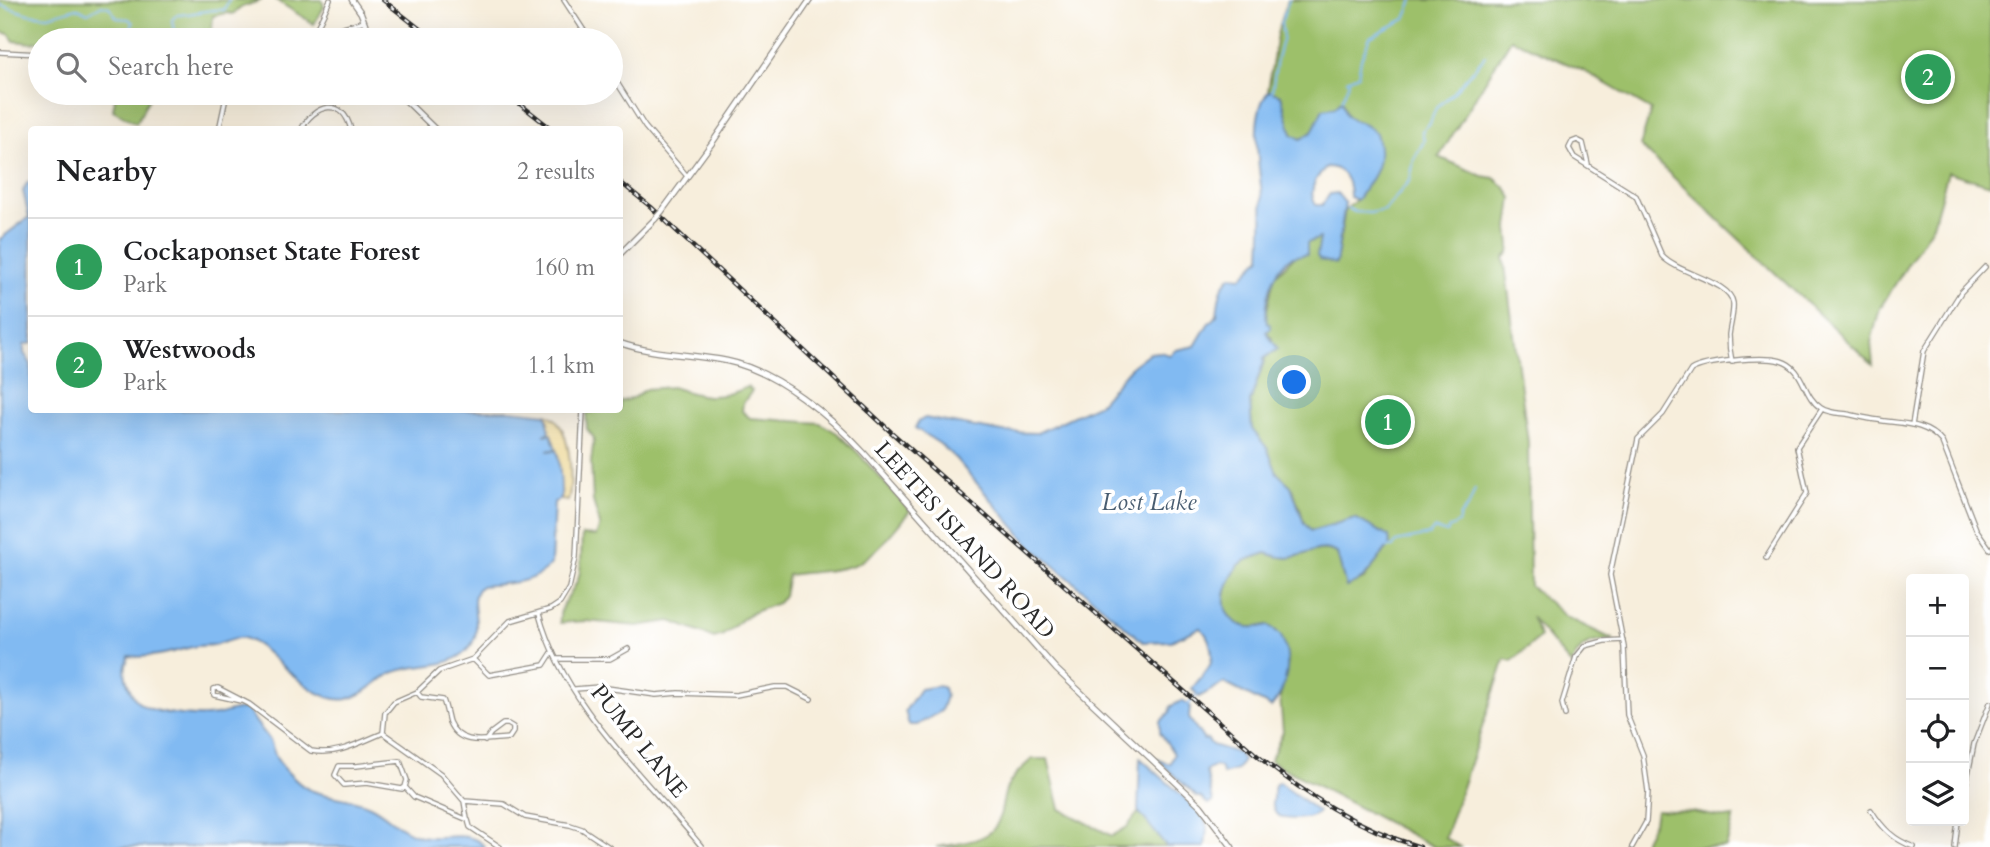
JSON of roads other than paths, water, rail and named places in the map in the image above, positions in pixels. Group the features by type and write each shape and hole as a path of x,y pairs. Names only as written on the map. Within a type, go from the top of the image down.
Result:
{"main road":[{"path":"352,0 367,28"},
{"path":"623,251 662,211 810,0"},
{"path":"410,105 432,126"},
{"name":"LEETES ISLAND ROAD","path":"623,344 646,350 725,361 749,368 776,382 837,425 1056,669 1200,806 1232,847"}],"street":[{"path":"317,28 330,0"},
{"path":"564,0 582,28"},
{"path":"340,28 364,21"},
{"path":"0,52 28,53"},
{"path":"623,92 645,127 687,176"},
{"path":"220,126 224,105"},
{"path":"304,126 311,114 327,108 339,111 346,117 349,126"},
{"path":"1588,164 1583,143 1577,140 1573,142 1569,147 1570,153 1636,196 1662,257 1667,262 1678,270 1718,285 1729,295 1733,303 1729,338 1732,362"},
{"path":"1912,425 1924,351 1961,292 1985,267"},
{"path":"1632,847 1646,822 1648,799 1643,755 1627,715 1623,640 1609,579 1638,439 1663,414 1692,370 1699,366 1771,359 1790,364 1801,377 1810,398 1822,409 1912,425 1932,432 1942,442 1976,529 1990,550"},
{"path":"1766,558 1807,493 1797,447 1822,409"},
{"path":"383,733 388,708 394,702 417,692 439,671 473,659 510,621 539,614 560,603 573,577 576,557 583,413"},
{"name":"PUMP LANE","path":"539,614 557,659 591,717 702,847"},
{"path":"1565,715 1562,703 1576,657 1585,646 1623,640"},
{"path":"557,659 610,659 628,649"},
{"path":"473,659 489,675 544,665 553,651"},
{"path":"575,690 600,687 656,695 736,695 787,687 811,699"},
{"path":"242,701 218,697 214,695 214,690 218,688 242,701 311,751 323,754 383,733"},
{"path":"417,692 421,697 443,700 450,722 458,734 474,741 485,741 509,738 513,727 503,724 485,741"},
{"path":"1969,769 1974,744 1990,703"},
{"path":"383,733 441,774 464,801 470,827 500,847"},
{"path":"405,788 407,780 400,761 339,766 335,771 337,780 344,785 367,783 405,788 414,797 468,820"},
{"path":"464,801 504,804 526,817 582,829 609,847"},
{"path":"1871,810 1888,832 1914,847"},
{"path":"1955,847 1957,826"}],"water":[{"name":"Lost Lake","path":"1269,91 1281,95 1292,134 1301,139 1312,132 1323,109 1335,107 1342,100 1348,117 1376,133 1379,161 1373,176 1357,200 1350,197 1347,180 1337,169 1326,167 1316,180 1312,195 1316,205 1322,205 1330,194 1337,193 1345,203 1336,264 1320,260 1317,256 1320,238 1307,243 1307,254 1292,257 1278,271 1267,307 1267,323 1270,324 1270,329 1266,332 1278,349 1263,359 1250,402 1252,429 1267,448 1277,473 1291,486 1304,523 1311,531 1355,518 1389,537 1390,544 1360,580 1346,587 1337,553 1331,550 1315,550 1290,558 1266,553 1237,567 1226,589 1226,609 1230,617 1245,626 1268,625 1280,635 1285,645 1287,673 1281,692 1271,707 1224,683 1199,697 1192,689 1208,668 1212,656 1208,640 1200,628 1171,641 1143,642 1028,543 956,459 940,444 915,428 918,422 925,418 1003,432 1037,433 1099,404 1132,366 1149,353 1170,355 1176,350 1195,346 1208,324 1217,315 1220,294 1227,280 1231,276 1242,277 1261,257 1262,204 1257,127 1263,101"},
{"path":"28,183 28,213 23,191"},
{"path":"28,218 28,344 24,345 24,353 28,359 28,413 546,414 550,432 544,435 551,434 556,449 547,451 556,450 558,454 561,484 560,500 554,502 551,564 537,576 528,579 481,586 474,600 476,626 472,644 457,658 398,671 347,699 328,697 318,692 252,641 244,638 155,655 129,656 125,667 126,679 133,696 152,709 198,716 247,709 269,739 280,763 295,780 308,789 370,806 420,836 463,836 479,841 485,847 0,847 0,239"},
{"path":"939,686 944,688 946,696 941,711 917,725 909,725 905,711 920,689"},
{"path":"1182,701 1190,706 1189,718 1204,740 1238,753 1243,760 1237,770 1223,774 1220,767 1215,766 1206,771 1213,802 1208,804 1157,759 1170,764 1174,754 1160,732 1160,722 1169,713 1171,706"},
{"path":"1140,758 1203,814 1207,827 1205,847 1167,847 1138,811"},
{"path":"1279,782 1318,812 1317,814 1296,819 1276,814 1272,804 1275,785"}],"waterway":[{"path":"173,28 172,20 176,15 224,10 229,0"},
{"path":"1272,92 1283,37 1281,23 1289,0"},
{"path":"1342,100 1349,82 1347,80 1358,75 1370,37 1405,19 1413,0"},
{"path":"0,5 28,14 48,16 77,8 88,13 102,5 109,7 117,18 129,19 133,23 131,28"},
{"path":"1347,208 1355,212 1370,213 1385,210 1410,180 1414,159 1424,141 1422,131 1430,123 1436,108 1485,56"},
{"path":"1387,547 1393,547 1396,542 1429,535 1434,529 1447,533 1449,528 1458,523 1475,489"},
{"path":"1188,705 1197,695"}],"railway":[{"path":"383,0 419,28"},
{"path":"521,105 548,126"},
{"path":"623,184 651,207 891,432 1254,753 1312,796 1353,820 1420,847"}],"place":[{"name":"Westwoods","path":"1928,77"},
{"name":"Cockaponset State Forest","path":"1388,422"}]}
